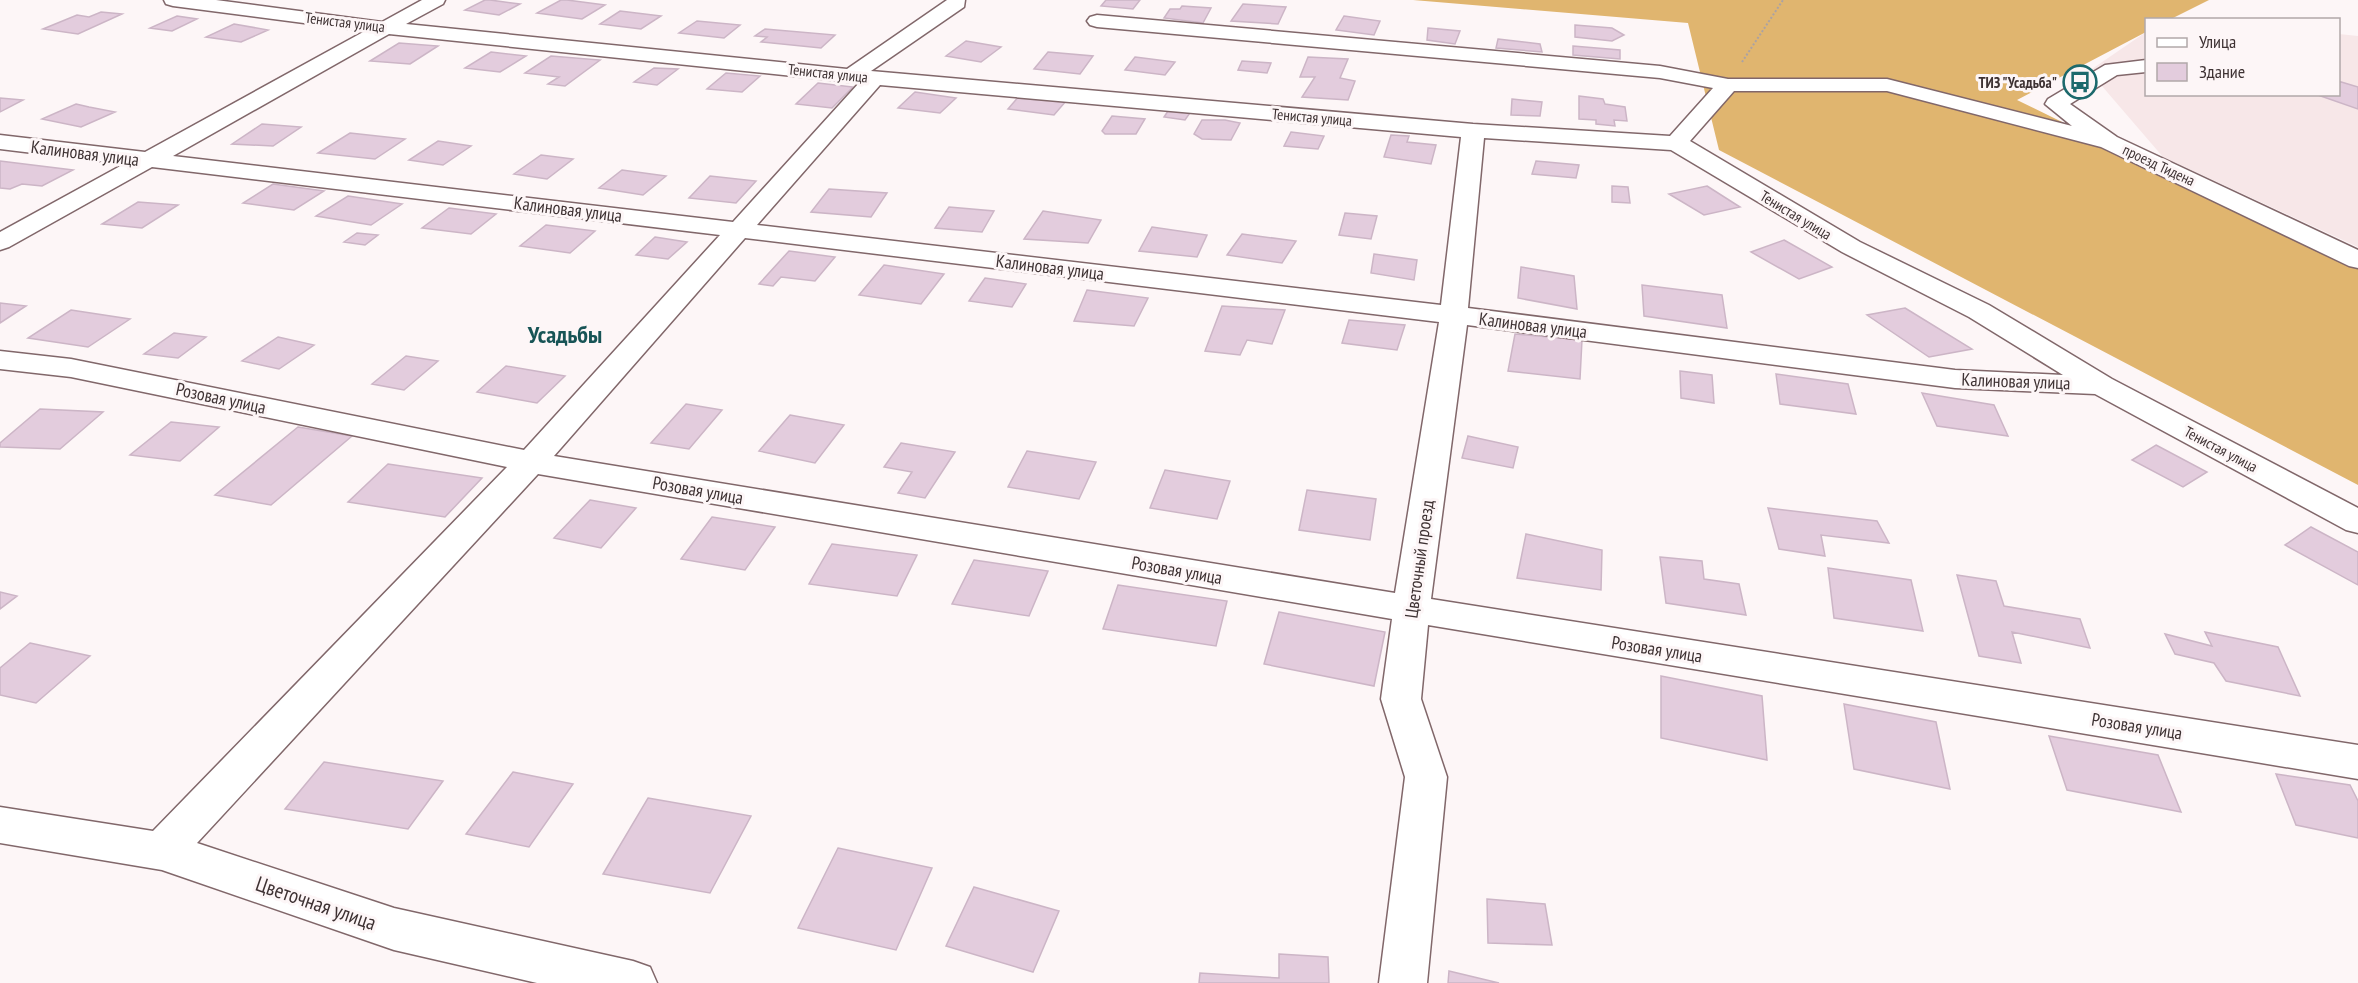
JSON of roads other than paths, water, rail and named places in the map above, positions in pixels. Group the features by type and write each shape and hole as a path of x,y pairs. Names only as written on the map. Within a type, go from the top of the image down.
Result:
{"street":[{"name":"Тенистая улица","path":"173,0 385,28 863,77 1473,131 1676,143 1851,248 1979,311 2101,385 2358,522"},
{"path":"0,242 435,0"},
{"path":"162,851 531,462 738,229 863,77 957,3 956,0"},
{"path":"1097,21 1660,72 1728,85 1887,85 2109,142"},
{"name":"проезд Тидена","path":"2145,66 2112,69 2085,80 2056,104 2109,142 2358,260"},
{"path":"1676,143 1728,85"},
{"name":"Цветочный проезд","path":"1402,983 1426,777 1401,699 1411,609 1454,315 1473,131"},
{"name":"Калиновая улица","path":"0,142 1454,315 1955,379 2101,385"},
{"name":"Розовая улица","path":"0,360 71,368 531,462 1411,609 2358,762"},
{"name":"Цветочная улица","path":"0,825 162,851 394,929 633,983"}],"place":[{"name":"ТИЗ \"Усадьба\"","path":"2080,82"}],"district":[{"name":"Усадьбы","path":"565,334"}]}
